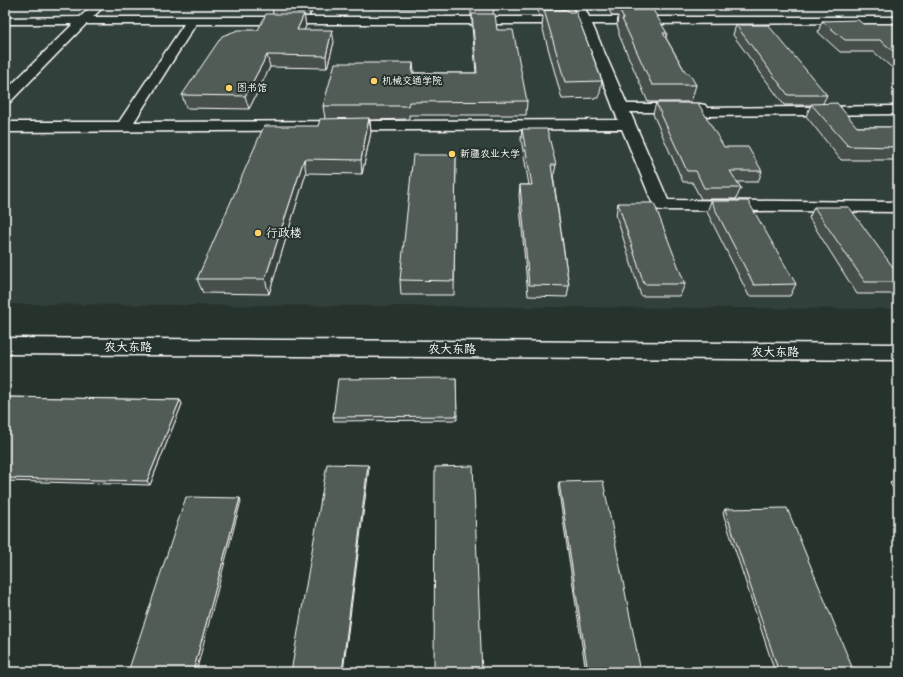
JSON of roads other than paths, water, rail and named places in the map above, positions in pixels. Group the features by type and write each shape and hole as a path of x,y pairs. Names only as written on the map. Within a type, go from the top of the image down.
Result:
{"street":[{"path":"5,99 100,5"},
{"path":"579,5 661,205 898,207"},
{"path":"219,21 225,10"},
{"path":"5,21 898,20"},
{"path":"124,126 192,21"},
{"path":"622,108 700,108 703,112 898,110"},
{"path":"5,127 628,124"},
{"name":"农大东路","path":"5,346 898,352"}],"place":[{"name":"机械交通学院","path":"374,81"},
{"name":"图书馆","path":"229,88"},
{"name":"新疆农业大学","path":"452,154"},
{"name":"行政楼","path":"258,233"}]}
